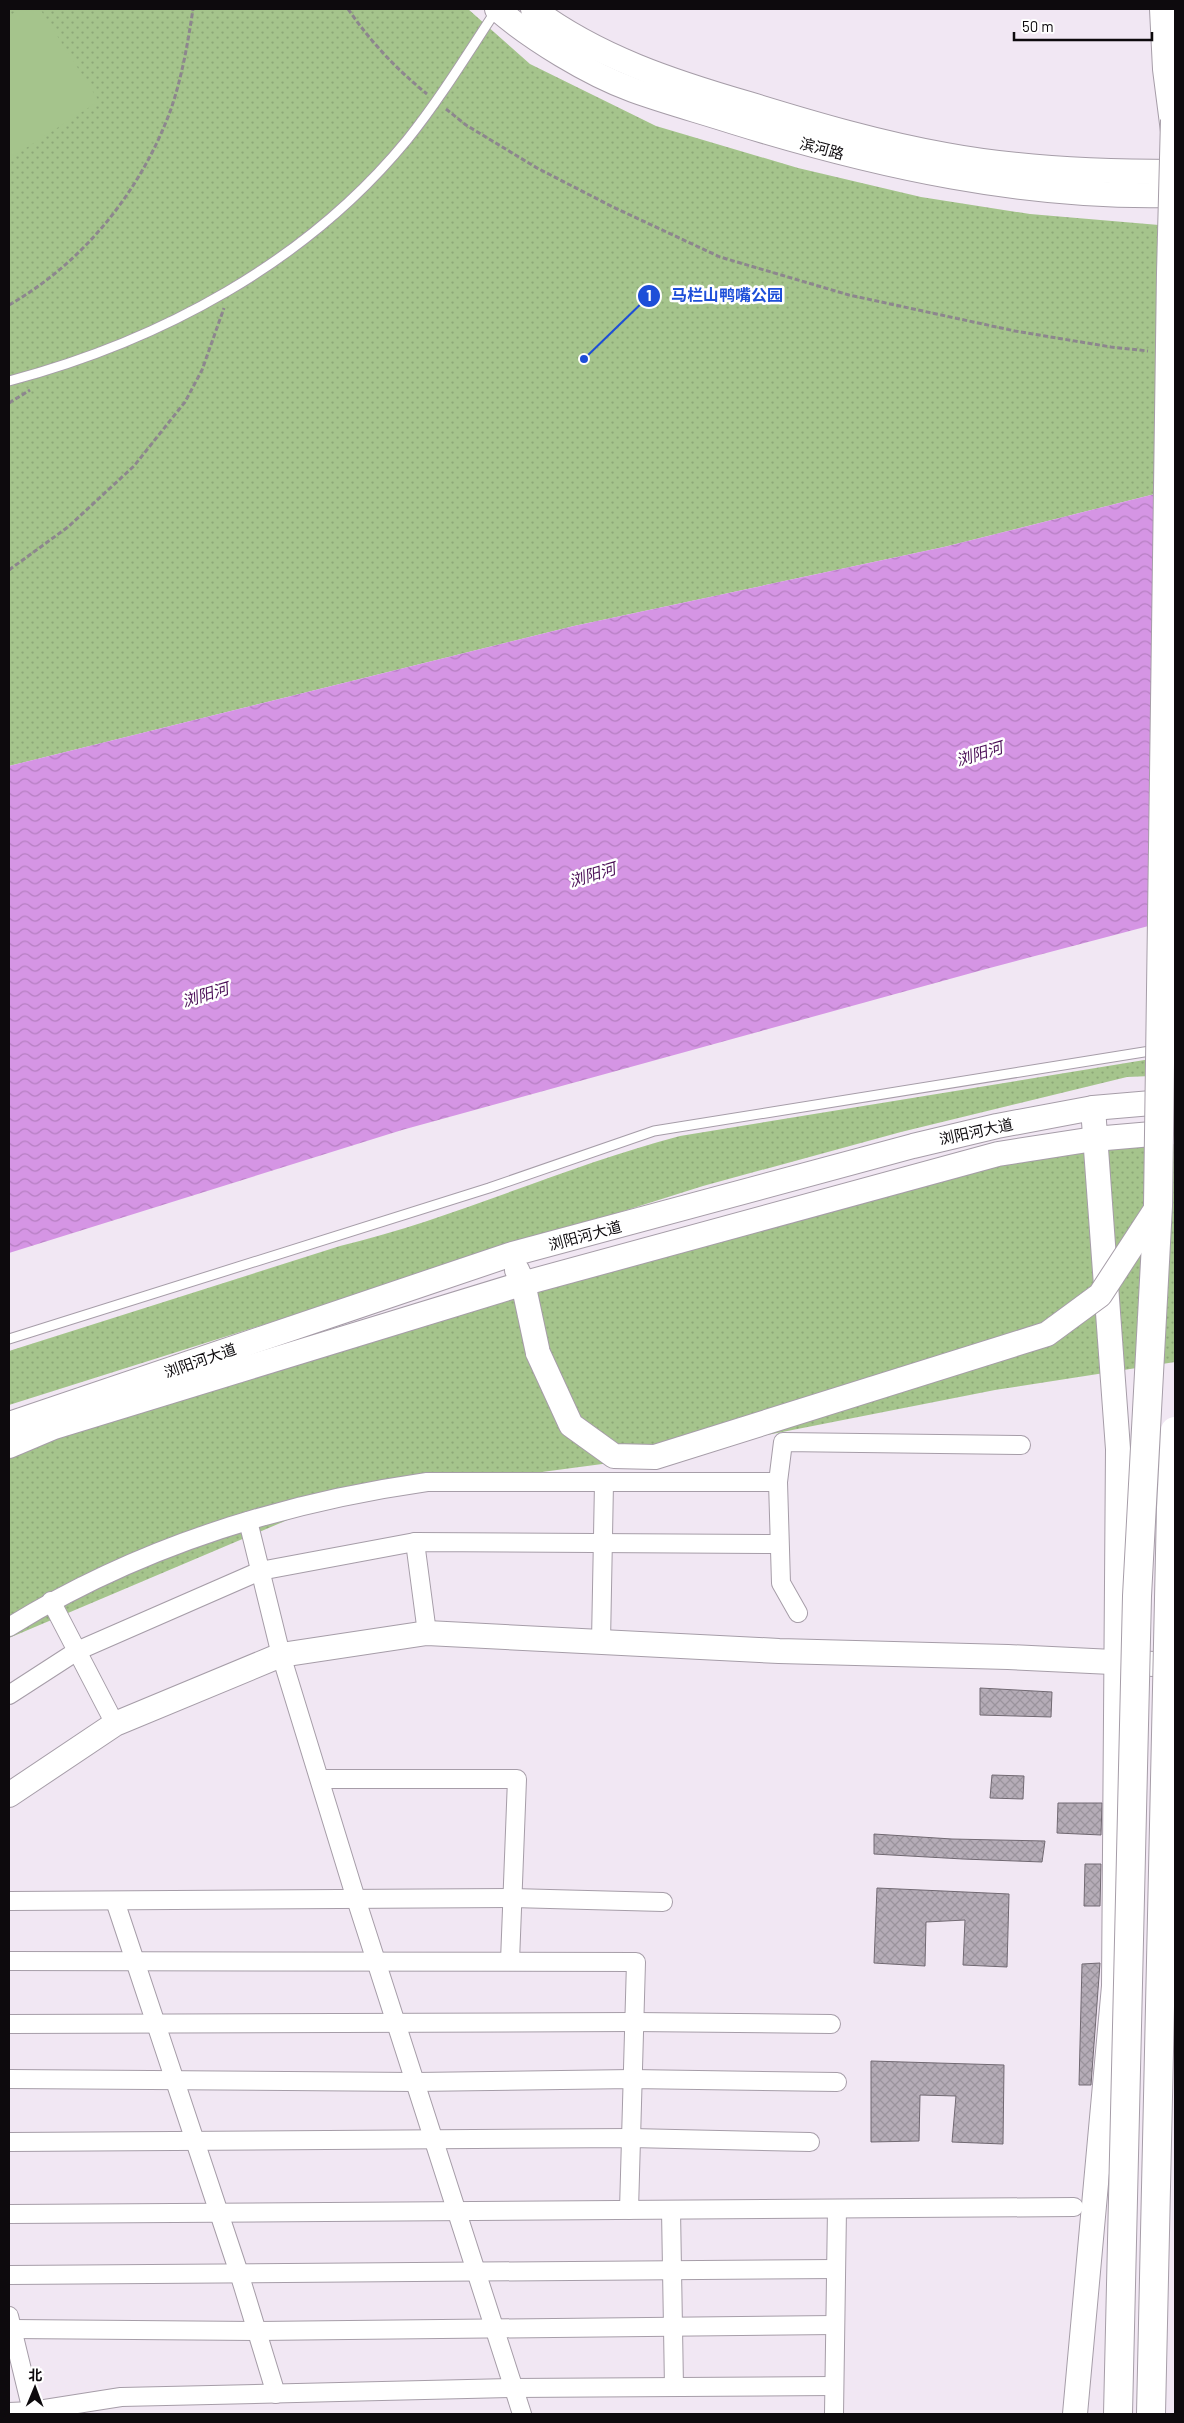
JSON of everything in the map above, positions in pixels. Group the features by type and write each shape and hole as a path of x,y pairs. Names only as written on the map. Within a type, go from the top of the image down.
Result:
{"main road":[{"name":"滨河路","path":"497,9 569,59 632,90 786,138 937,174 995,184 1051,190 1175,196"},
{"name":"滨河路","path":"533,9 562,30 636,67 699,89 849,134 947,155 1011,164 1124,172 1175,172"},
{"path":"1164,9 1165,51 1175,131"},
{"path":"1118,2414 1137,1596 1158,1206 1170,273 1175,120"},
{"name":"浏阳河大道","path":"9,1424 509,1255 913,1146 997,1126 1093,1108 1175,1102"},
{"path":"1075,2414 1114,1986 1118,1449 1093,1108"},
{"name":"浏阳河大道","path":"9,1446 63,1424 523,1283 998,1154 1094,1139 1175,1132"},
{"path":"509,1255 523,1283 538,1353 571,1425 614,1456 655,1457 1047,1334 1100,1295 1158,1206"},
{"path":"1151,2414 1171,1508 1175,1431"},
{"path":"9,1795 115,1724 281,1655 427,1633 779,1651 1008,1657 1175,1665"}],"street":[{"path":"798,1613 781,1584 778,1482 783,1442 1021,1445"},
{"path":"9,1626 51,1601 179,1543 248,1521 375,1490 427,1482 778,1482"},
{"path":"601,1642 604,1483"},
{"path":"248,1521 281,1655 474,2273 522,2414"},
{"path":"9,1695 77,1651 260,1571 415,1542 779,1544"},
{"path":"415,1542 427,1633"},
{"path":"51,1601 115,1724"},
{"path":"320,1779 517,1779 510,1961"},
{"path":"9,1900 512,1898 663,1902"},
{"path":"115,1900 239,2272 276,2394"},
{"path":"9,1961 136,1963 377,1961 636,1962 628,2210"},
{"path":"9,2024 634,2022 831,2024"},
{"path":"9,2080 415,2082 632,2079 837,2082"},
{"path":"9,2142 631,2138 810,2142"},
{"path":"9,2214 1074,2208"},
{"path":"834,2414 837,2209"},
{"path":"671,2210 674,2387"},
{"path":"9,2275 836,2269"},
{"path":"32,2411 13,2348 10,2322 257,2332 835,2325"},
{"path":"9,2412 32,2411 121,2396 512,2388 834,2386"}],"lane":[{"path":"9,382 75,362 148,333 231,289 291,249 340,210 406,140 436,101 497,9"},
{"path":"9,1339 489,1188 654,1131 1175,1047"}],"path":[{"path":"9,305 38,288 89,243 126,200 152,152 171,109 186,51 193,9"},
{"path":"348,9 371,42 408,78 466,125 537,168 613,207 720,257 849,295 1015,331 1111,348 1157,352"},
{"path":"9,570 68,527 134,466 185,402 202,370 231,289"}],"green space":[{"path":"9,9 468,9 530,64 656,126 798,168 921,197 1030,214 1159,225 1159,493 944,547 574,626 9,766"},
{"path":"20,9 40,9 99,101 9,159 9,16"},
{"path":"1175,1055 1175,1075 1127,1077 901,1132 703,1186 9,1405 9,1351 340,1246 426,1221 637,1148 680,1136"},
{"path":"1175,1143 1175,1362 995,1390 655,1457 337,1499 9,1638 9,1449 998,1154"}],"water":[{"name":"浏阳河","path":"1159,493 1175,919 986,969 402,1130 9,1253 9,766 574,626 944,547"}],"building":[{"path":"980,1688 1052,1692 1051,1717 980,1715"},
{"path":"992,1775 1024,1776 1023,1799 990,1798"},
{"path":"1058,1803 1102,1803 1101,1835 1057,1833"},
{"path":"874,1834 952,1839 1045,1841 1042,1862 963,1859 874,1854"},
{"path":"1085,1864 1101,1864 1100,1906 1084,1906"},
{"path":"877,1888 1009,1894 1007,1967 963,1965 965,1920 926,1922 925,1966 874,1963"},
{"path":"1100,1963 1091,2085 1079,2085 1082,1964"},
{"path":"871,2061 1004,2065 1003,2144 952,2142 956,2096 920,2095 919,2141 871,2142"}],"place":[{"name":"马栏山鸭嘴公园","path":"584,359"}]}
